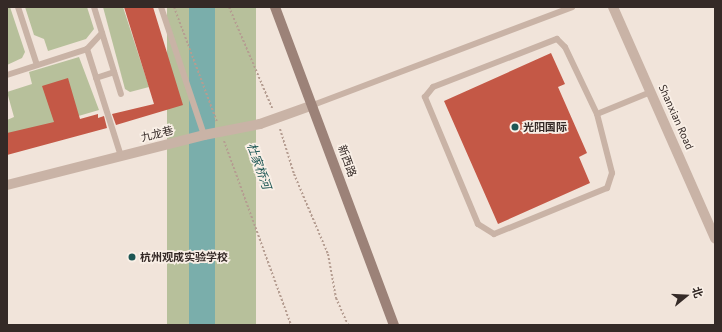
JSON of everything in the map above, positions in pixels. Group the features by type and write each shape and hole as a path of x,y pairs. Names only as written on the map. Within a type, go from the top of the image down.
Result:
{"street":[{"name":"新西路","path":"275,7 303,91 313,106 394,325"},
{"name":"Shanxian Road","path":"613,7 715,238"},
{"name":"九龙巷","path":"7,185 204,135 260,124 313,106"}],"lane":[{"path":"18,7 37,65"},
{"path":"94,7 121,94"},
{"path":"160,7 204,135"},
{"path":"313,106 572,7"},
{"path":"7,75 87,49 102,33"},
{"path":"556,39 565,47 597,114 611,159 612,173 607,188 494,234 478,224 425,98 433,87 556,39"},
{"path":"87,49 121,156"},
{"path":"96,78 114,72"},
{"path":"597,114 651,92"}],"path":[{"path":"174,7 220,129"},
{"path":"229,7 277,119 294,174 328,254 336,298 348,325"},
{"path":"222,137 247,214 291,325"}],"green space":[{"path":"7,7 10,7 25,52 22,58 7,65"},
{"path":"25,7 87,7 94,29 86,39 48,51 44,39 34,35"},
{"path":"103,7 123,7 149,87 130,92 125,89"},
{"path":"167,7 189,7 189,325 167,325"},
{"path":"215,7 256,7 256,325 215,325"},
{"path":"79,57 99,110 7,137 7,120 14,117 7,92 32,84 29,72"}],"water":[{"path":"189,7 215,7 215,325 189,325"}],"building":[{"path":"124,7 153,7 183,105 116,125 112,114 154,104"},
{"name":"光阳国际","path":"551,53 565,84 558,87 587,153 579,157 590,183 498,224 444,101"},
{"path":"68,78 80,119 98,114 98,118 104,116 107,128 7,155 7,133 54,122 42,86"}],"place":[{"name":"光阳国际","path":"515,127"},
{"name":"杭州观成实验学校","path":"132,257"}],"water label":[{"name":"杜家桥河","path":"259,166"}]}
